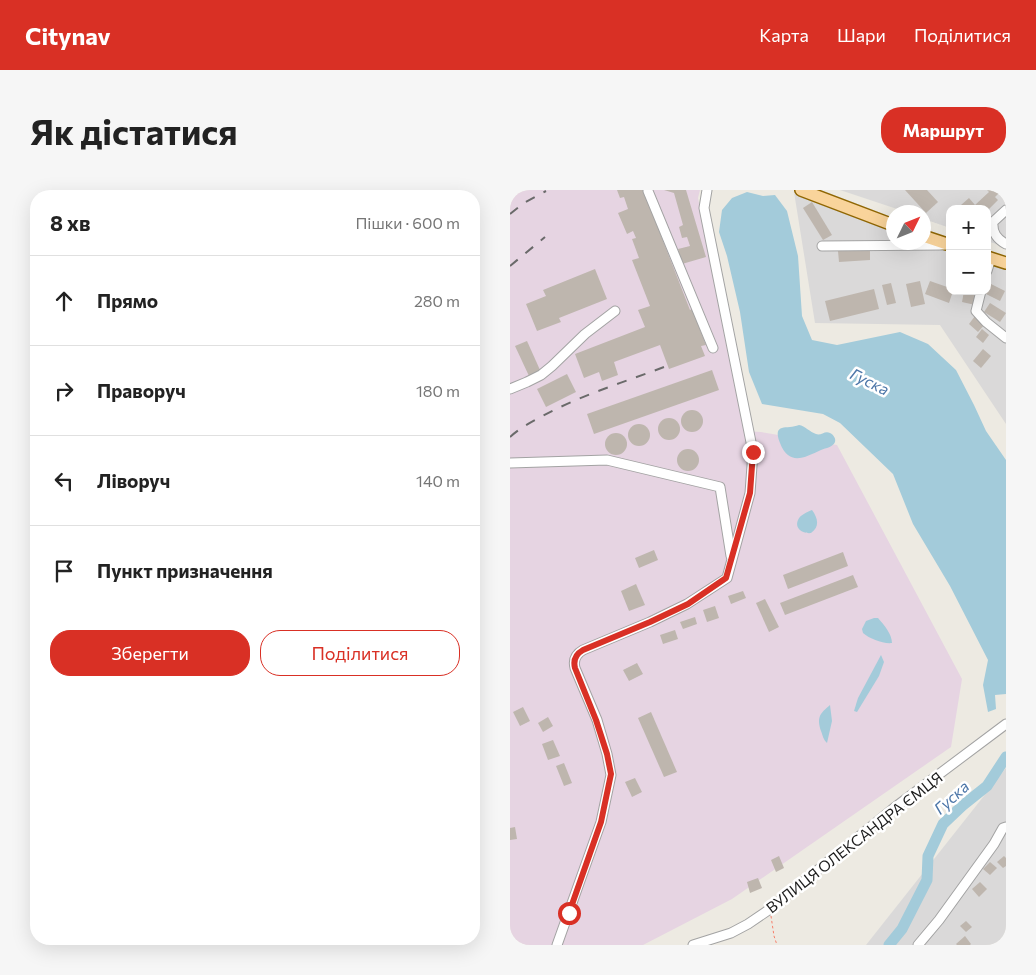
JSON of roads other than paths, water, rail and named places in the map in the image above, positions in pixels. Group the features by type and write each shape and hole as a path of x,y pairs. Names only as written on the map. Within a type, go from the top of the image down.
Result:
{"main road":[{"path":"800,190 886,222"},
{"path":"931,238 946,244"},
{"path":"991,258 1006,262"}],"street":[{"path":"557,945 601,822 611,774 596,720 575,668 575,659 578,653 583,650 688,604 726,578 750,493 753,452 704,208 707,190"},
{"path":"648,191 713,348"},
{"path":"1006,210 993,222 995,235 1006,244"},
{"path":"822,246 946,245"},
{"path":"980,295 976,311 1006,338"},
{"path":"510,389 541,375 585,334 615,311"},
{"path":"510,463 607,460 720,487 732,558"},
{"name":"ВУЛИЦЯ ОЛЕКСАНДРА ЄМЦЯ","path":"693,945 731,933 770,909 894,808 1006,724"},
{"path":"918,945 939,920 994,844 1002,828 1006,827"}],"water":[{"path":"747,192 763,196 775,195 787,211 798,256 802,316 812,340 837,345 900,332 928,344 956,370 986,431 1006,460 1006,694 995,695 996,709 988,712 983,685 988,660 950,586 913,524 893,474 840,423 823,414 762,404 749,372 740,312 727,256 719,232 722,210 732,198"},
{"path":"799,425 816,434 830,433 834,437 834,444 809,456 797,458 788,455 780,443 779,429"},
{"path":"812,510 817,519 817,525 811,533 805,533 797,526 797,523 802,515"},
{"path":"878,618 885,627 891,636 892,643 877,641 863,633 862,629 866,621"},
{"path":"881,655 884,662 879,676 857,712 854,711 858,698"},
{"path":"830,705 832,721 827,743 821,731 819,719 823,711"}],"waterway":[{"name":"Гуска","path":"889,945 902,929 927,880 928,856 943,824 987,786 1006,757"}],"railway":[{"path":"510,214 524,203 546,191"},
{"path":"510,266 545,237"},
{"path":"510,437 532,422 569,403 664,367"}]}
